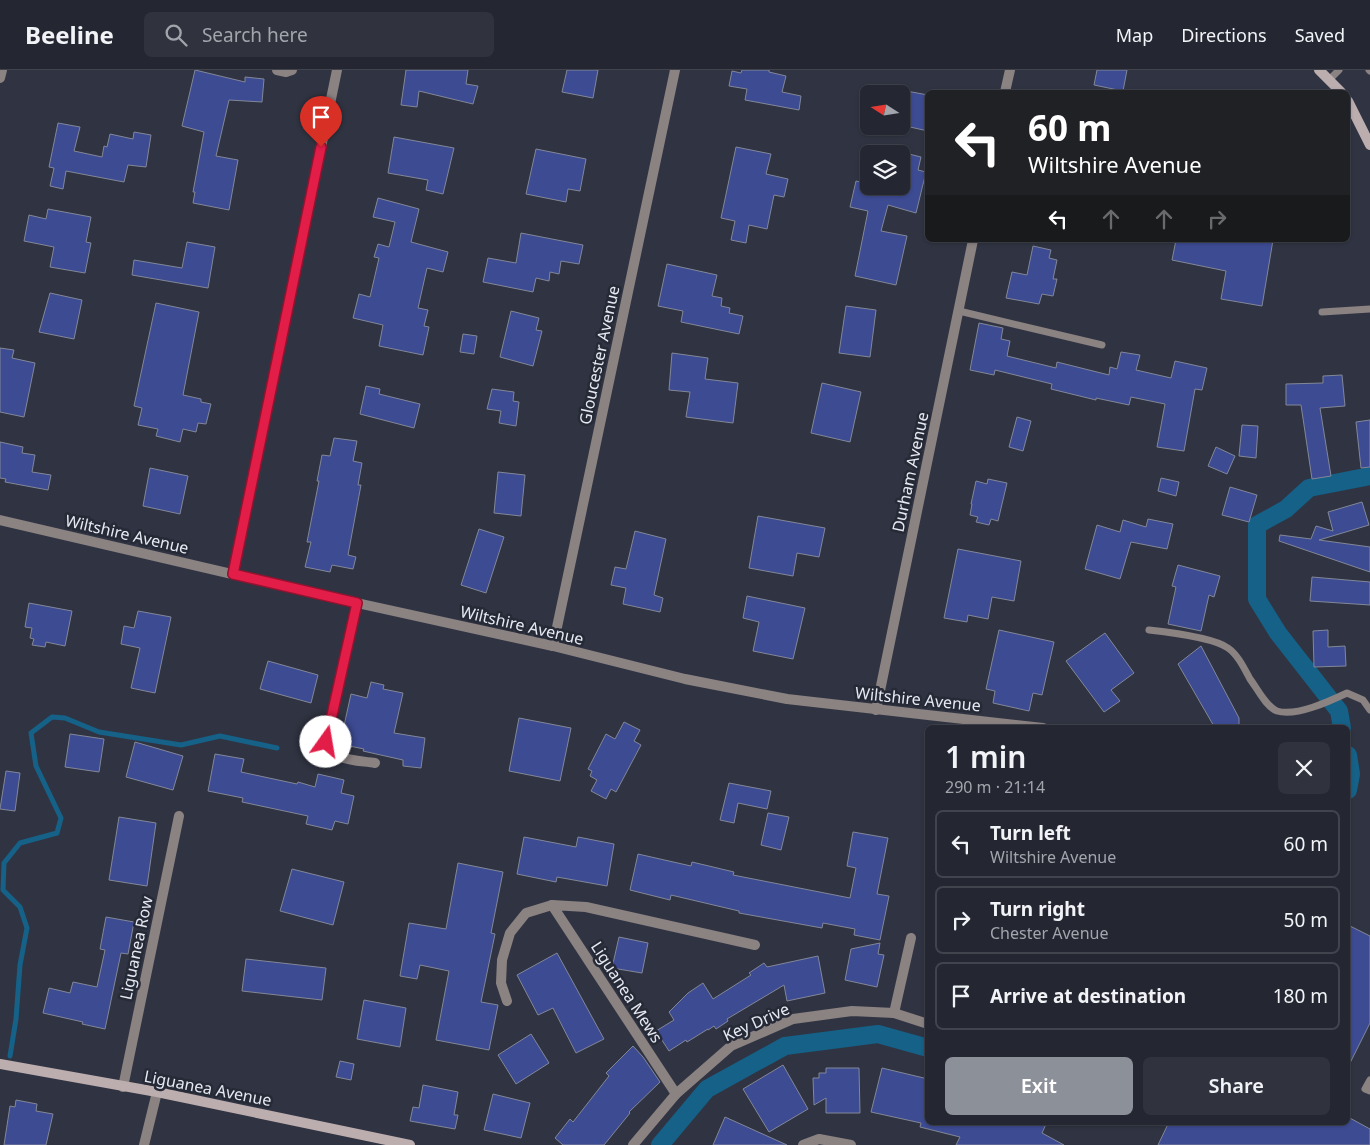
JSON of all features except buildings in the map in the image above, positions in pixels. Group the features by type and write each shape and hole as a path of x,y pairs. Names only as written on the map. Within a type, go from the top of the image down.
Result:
{"main road":[{"path":"1319,70 1339,90"},
{"path":"1350,105 1370,145"},
{"name":"Liguanea Avenue","path":"0,1064 157,1092 380,1142 410,1145"}],"street":[{"path":"0,78 2,70"},
{"path":"277,70 286,72 292,70"},
{"path":"233,574 337,70"},
{"name":"Gloucester Avenue","path":"553,646 675,70"},
{"path":"1005,90 1010,70"},
{"name":"Durham Avenue","path":"876,710 974,242"},
{"name":"Wiltshire Avenue","path":"0,520 357,603 553,646 685,679 787,699 1015,725"},
{"path":"357,603 326,742 330,751 338,757 375,763"},
{"name":"Liguanea Row","path":"123,1087 179,816"},
{"path":"507,1000 501,983 502,960 510,933 526,913 552,905 586,907 755,945"},
{"name":"Liguanea Mews","path":"552,905 676,1094"},
{"path":"894,1013 911,938"},
{"name":"Key Drive","path":"633,1145 676,1094 731,1046 793,1019 852,1011 894,1013 925,1023"},
{"path":"144,1145 157,1092"},
{"path":"803,1145 819,1139 851,1145"}],"lane":[{"path":"1329,80 1339,70"},
{"path":"1322,312 1370,309"},
{"path":"959,311 1102,345"},
{"path":"1149,630 1174,633 1215,642 1227,647 1236,656 1265,701 1276,710 1286,712 1313,708 1347,693 1363,700 1370,710"},
{"path":"1370,1080 1365,1089 1370,1091"}],"waterway":[{"path":"1341,725 1339,711 1278,633 1257,599 1257,525 1286,509 1309,488 1370,476"},
{"path":"10,1056 16,1019 20,965 27,928 20,907 3,890 4,863 20,843 57,833 61,818 36,766 31,733 52,717 65,718 99,732 181,745 220,736 277,748"},
{"path":"1350,768 1350,779"},
{"path":"660,1145 707,1089 785,1046 878,1034 925,1047"}],"route":[{"path":"321,147 233,574 357,603 326,742"}]}
